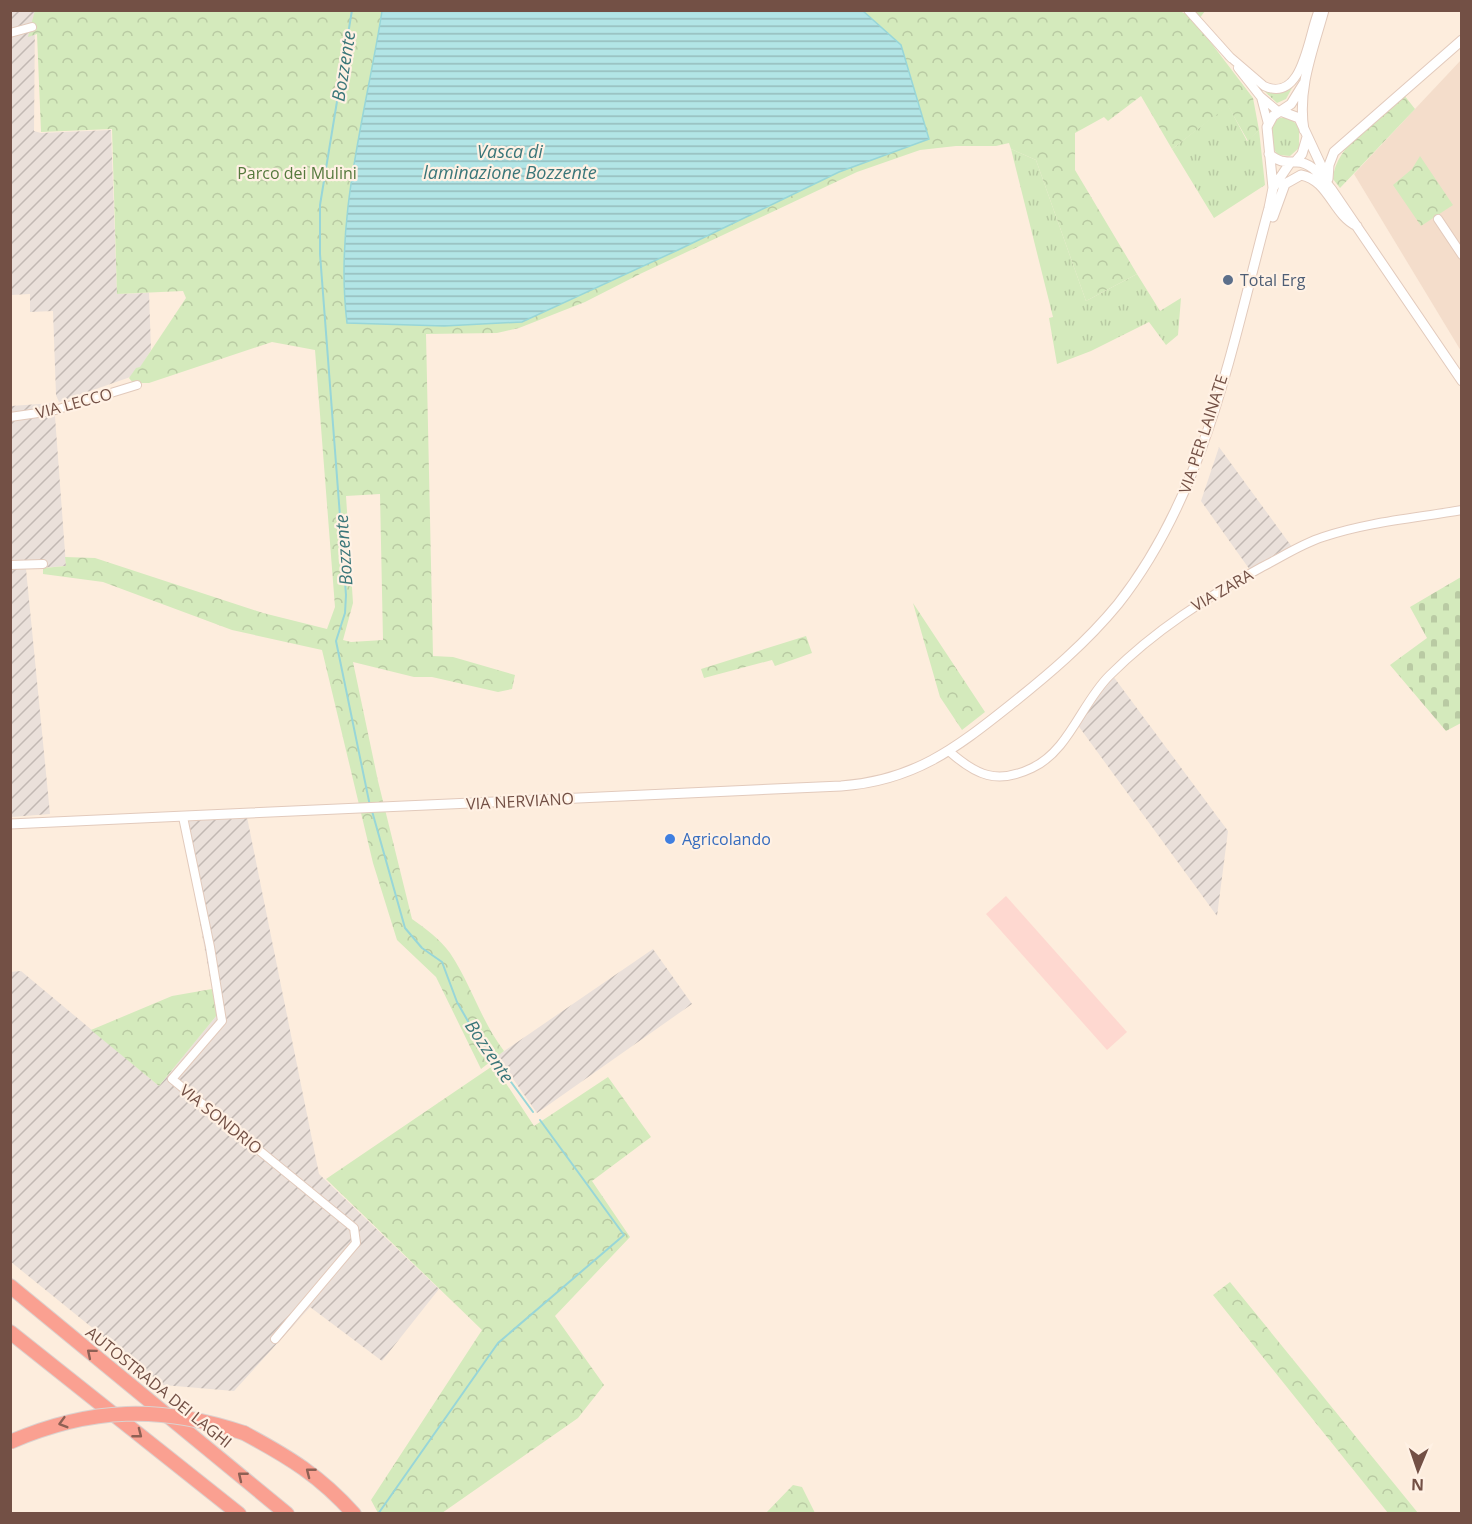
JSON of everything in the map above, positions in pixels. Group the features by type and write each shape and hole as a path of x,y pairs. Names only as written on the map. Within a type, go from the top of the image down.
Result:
{"highway":[{"name":"AUTOSTRADA DEI LAGHI","path":"10,1286 287,1514"},
{"path":"10,1332 239,1514"},
{"path":"10,1443 68,1421 116,1413 171,1415 208,1422 244,1433 293,1459 324,1483 354,1514"}],"street":[{"path":"1188,10 1229,56 1260,96 1281,112 1294,114 1312,147 1315,166 1360,227 1461,381"},
{"path":"1229,56 1270,89 1288,85 1294,81 1301,67 1319,10"},
{"path":"1293,162 1302,154 1306,134 1302,116 1304,83 1324,10"},
{"path":"10,33 32,27"},
{"path":"1315,166 1332,156 1461,40"},
{"path":"1268,124 1281,112 1304,83"},
{"path":"1260,96 1268,124 1266,133 1269,154 1279,162 1315,166 1328,179 1332,190"},
{"path":"1312,147 1332,156"},
{"name":"VIA PER LAINATE","path":"991,720 1052,672 1097,628 1136,580 1183,498 1200,455 1251,276 1273,188 1269,154"},
{"path":"1328,179 1332,156"},
{"name":"VIA PER LAINATE","path":"1273,188 1293,162"},
{"path":"1251,276 1257,266 1280,192 1291,179 1301,175 1317,180 1346,221 1360,227"},
{"path":"1438,219 1461,255"},
{"name":"VIA LECCO","path":"10,417 52,411 137,385"},
{"name":"VIA ZARA","path":"950,752 973,771 986,776 1018,773 1039,765 1059,746 1089,700 1108,676 1180,615 1204,599 1323,537 1461,510"},
{"path":"10,565 43,564"},
{"name":"VIA NERVIANO","path":"10,824 852,786 908,772 950,752 991,720"},
{"name":"VIA SONDRIO","path":"183,817 210,947 222,1021 172,1079 354,1228 357,1243 275,1339"}],"shaded area":[{"path":"10,11 35,11 34,131 41,133 111,130 117,294 149,293 151,350 136,375 59,402 56,395 53,311 30,312 30,294 11,295"},
{"path":"1461,60 1461,351 1354,174"},
{"path":"54,403 66,566 26,569 50,814 11,817 11,406"},
{"path":"1219,447 1292,547 1250,570 1201,501"},
{"path":"1113,676 1228,831 1217,916 1077,724 1099,690"},
{"path":"247,817 319,1174 439,1289 382,1361 310,1307 234,1391 163,1385 11,1262 10,972 21,971 159,1086 217,1015 181,821"},
{"path":"1006,896 1127,1032 1107,1050 986,914"},
{"path":"653,949 692,1004 537,1113 497,1056"}],"green space":[{"name":"Parco dei Mulini","path":"35,10 1181,10 1183,13 1205,11 1196,23 1253,98 1259,130 1248,141 1228,106 1172,149 1141,96 1108,121 1104,117 1075,133 1075,170 1137,274 1086,301 1036,160 1011,149 1009,143 996,146 956,146 920,150 857,172 585,302 519,328 497,333 426,334 433,656 453,657 515,675 512,689 498,692 432,677 414,677 353,662 378,781 412,919 428,930 450,953 504,1051 481,1069 436,977 397,940 373,863 322,650 232,630 103,582 43,574 43,568 66,566 65,557 95,558 263,613 327,629 335,607 315,350 272,342 149,383 133,383 129,378 136,368 140,367 186,298 183,291 117,294 112,129 41,132 37,34 28,37","holes":["380,494 383,640 351,642 343,640 353,603 346,496"]},
{"path":"1261,88 1277,92 1292,88 1286,99 1277,103"},
{"path":"1404,95 1415,109 1340,188 1333,179 1336,167 1350,143"},
{"path":"1228,105 1247,141 1259,130 1265,185 1214,218 1172,149"},
{"path":"1280,118 1289,118 1299,126 1299,148 1290,156 1278,155 1271,140 1273,125"},
{"path":"1011,149 1036,160 1086,301 1137,274 1160,311 1181,298 1178,335 1166,345 1149,322 1091,351 1057,364 1049,318 1053,317"},
{"path":"1420,156 1453,205 1421,226 1393,185 1412,169"},
{"path":"1461,577 1461,723 1446,731 1390,665 1427,638 1410,607"},
{"path":"913,603 985,712 962,730 940,697"},
{"path":"806,636 812,653 775,666 772,660 704,678 701,669"},
{"path":"212,989 217,1015 159,1086 91,1030 172,996"},
{"path":"494,1065 534,1126 608,1077 651,1137 592,1181 630,1237 555,1316 604,1385 578,1418 442,1513 378,1513 371,1500 482,1330 326,1179"},
{"path":"1230,1282 1418,1513 1388,1513 1213,1295"},
{"path":"793,1485 802,1487 815,1513 766,1513"}],"water":[{"name":"Vasca di laminazione Bozzente","path":"382,11 863,11 901,45 929,139 839,172 522,322 444,326 347,323 344,284 348,205"}],"waterway":[{"name":"Bozzente","path":"352,10 320,205 320,254 346,595 345,613 336,641 370,806"},
{"name":"Bozzente","path":"372,811 405,928 422,948 442,962 457,1002 473,1030 533,1112"},
{"name":"Bozzente","path":"378,1514 498,1343 624,1235 540,1120"}],"place":[{"name":"Total Erg","path":"1228,280"},
{"name":"Agricolando","path":"670,839"}]}
